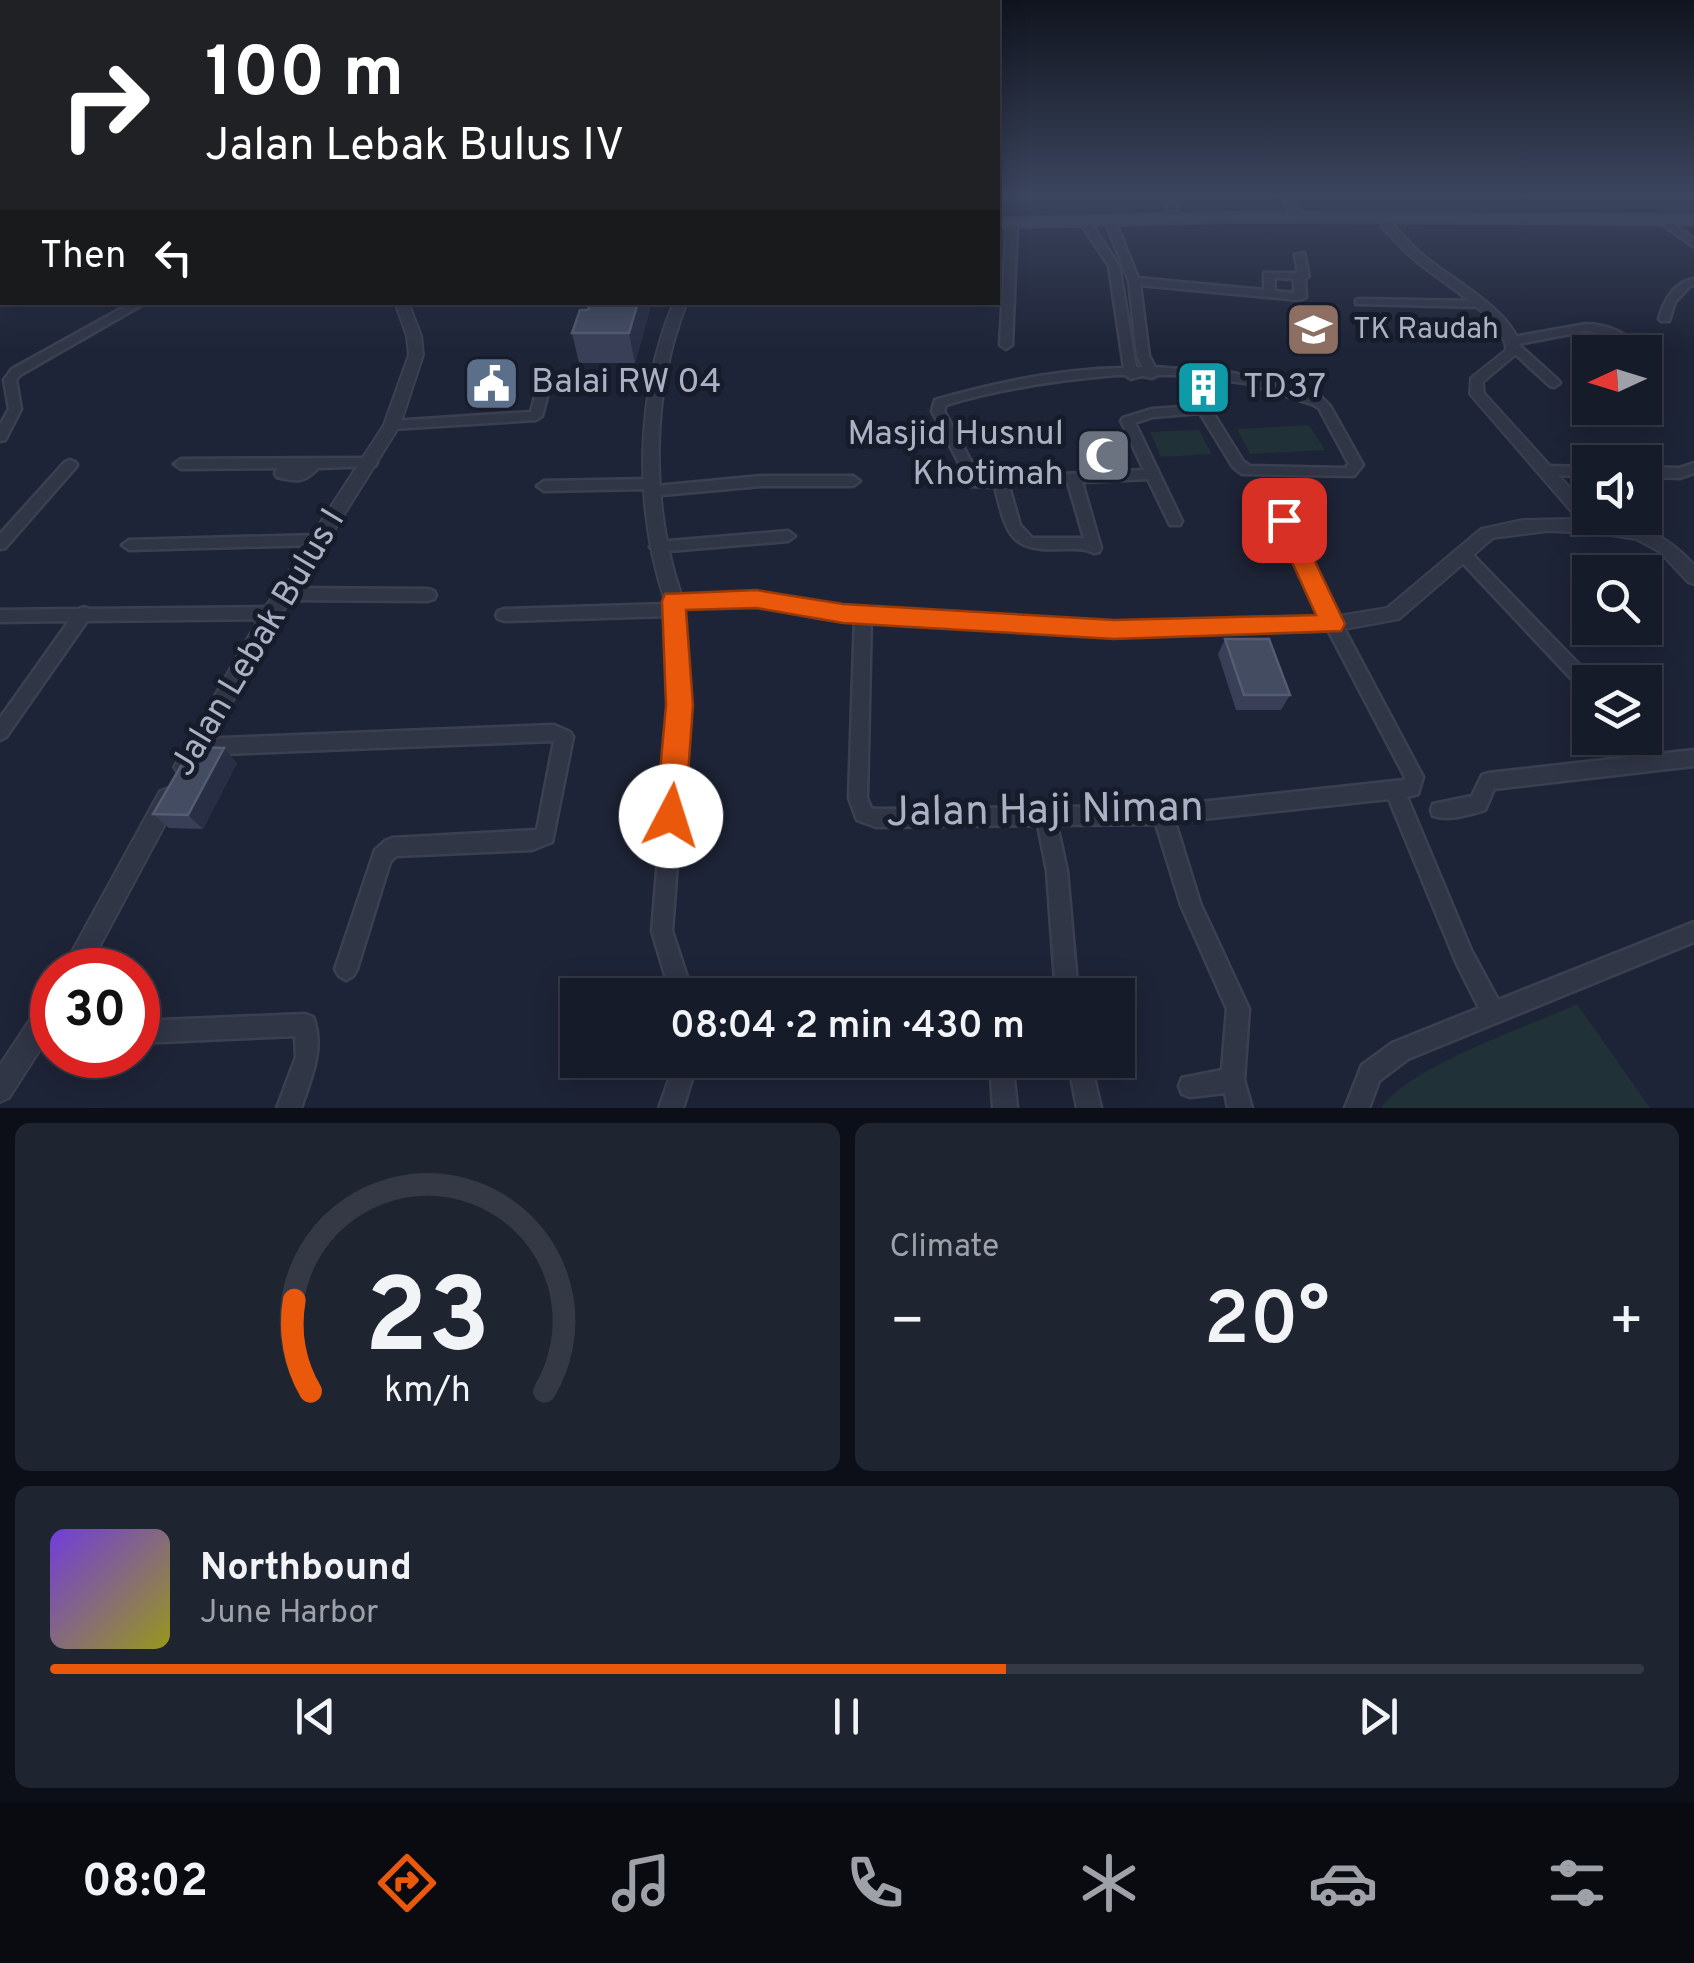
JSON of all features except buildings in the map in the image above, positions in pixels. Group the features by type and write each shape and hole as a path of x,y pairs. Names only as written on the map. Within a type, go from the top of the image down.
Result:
{"street":[{"path":"1005,246 1006,346"},
{"path":"1101,246 1114,266 1130,374"},
{"path":"1120,246 1134,281 1143,356 1152,374"},
{"path":"1407,246 1480,304 1554,383"},
{"path":"1270,294 1268,276 1304,276 1300,255"},
{"path":"1134,281 1303,297 1300,278"},
{"path":"1665,318 1670,301 1687,283 1694,282"},
{"path":"1360,302 1480,304"},
{"path":"0,437 14,409 10,380 16,372 137,305"},
{"name":"Jalan Lebak Bulus I","path":"86,948 272,613 392,425 416,355 414,336 402,305"},
{"path":"677,978 662,931 680,705 674,606 657,547 651,488 663,362 670,323 679,305"},
{"path":"1572,500 1475,389 1476,381 1514,344 1586,326 1619,335"},
{"path":"1128,356 1143,356"},
{"path":"1154,474 1001,484 974,480 938,411 940,403 993,384 1130,374 1182,373 1223,375 1317,401 1356,465 1349,474 1247,471 1182,373"},
{"path":"392,425 536,416 542,393"},
{"path":"1174,522 1128,421 1152,413 1203,410"},
{"path":"181,464 286,463 282,474 288,477 302,476 315,463 370,463"},
{"path":"0,544 70,465"},
{"path":"1662,472 1680,473 1694,468"},
{"path":"1547,471 1572,472"},
{"path":"1001,484 1014,537 1024,544 1093,545 1074,478"},
{"path":"544,486 651,488 761,481 853,481"},
{"path":"1284,520 1333,624 1414,777 1414,785 1396,793 1464,957 1492,1011"},
{"path":"504,615 756,599 864,615 1114,630 1333,624 1392,614 1487,533 1506,527 1572,527"},
{"path":"1635,535 1654,539 1694,577"},
{"path":"657,547 788,536"},
{"path":"129,544 317,540"},
{"path":"1464,555 1572,668"},
{"path":"284,594 428,595"},
{"path":"0,732 84,613"},
{"path":"0,616 272,613"},
{"name":"Jalan Haji Niman","path":"864,615 858,798 864,814 890,821 1163,815 1396,793"},
{"path":"196,746 554,733 564,737 545,836 532,841 392,848 382,857 346,969"},
{"path":"1440,810 1478,804 1488,781 1694,758"},
{"path":"1163,815 1191,905 1238,1009 1233,1080 1240,1108"},
{"path":"1046,816 1056,871 1066,978"},
{"path":"1357,1108 1370,1073 1400,1051 1694,932"},
{"path":"160,1031 305,1024 307,1057 290,1108"},
{"path":"0,1089 30,1054"},
{"path":"671,1108 681,1078"},
{"path":"1002,1078 1005,1108"},
{"path":"1083,1078 1089,1108"},
{"path":"1190,1086 1233,1080"}],"shaded area":[{"path":"1309,425 1325,450 1250,454 1237,429"},
{"path":"1199,430 1212,454 1161,457 1150,432"},
{"path":"1577,1004 1650,1108 1381,1108 1395,1093 1442,1063"}],"place":[{"name":"TK Raudah","path":"1314,330"},
{"name":"Balai RW 04","path":"492,383"},
{"name":"TD37","path":"1204,388"},
{"name":"Masjid Husnul Khotimah","path":"1103,455"}],"route":[{"path":"671,816 680,705 674,601 756,599 823,612 905,614 1114,630 1333,624 1284,520"}]}
